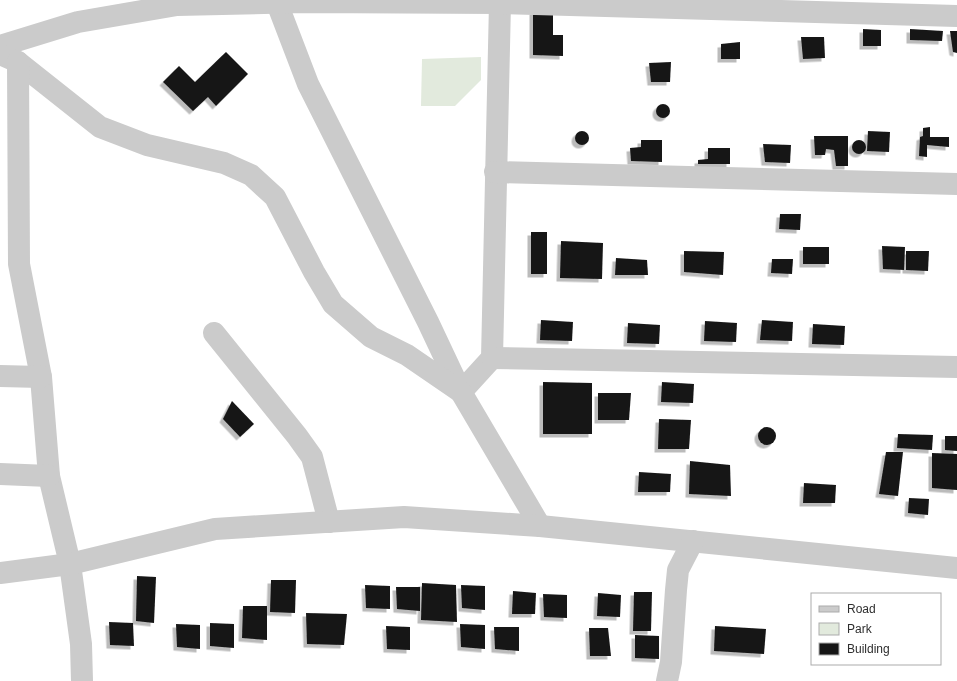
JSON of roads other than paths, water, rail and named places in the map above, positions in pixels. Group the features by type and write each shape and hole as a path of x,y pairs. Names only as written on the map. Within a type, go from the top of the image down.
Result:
{"street":[{"path":"277,3 308,84 462,392 540,526"},
{"path":"0,46 78,22 178,5 277,3 500,3 957,16"},
{"path":"462,392 492,358 500,3"},
{"path":"9,58 100,127 147,145 224,163 251,175 275,197 314,272 333,304 371,337 407,355 462,392"},
{"path":"9,58 9,156 19,264 41,377 49,476 70,564 81,644 82,681"},
{"path":"495,172 957,184"},
{"path":"214,332 312,457 329,522"},
{"path":"492,358 957,367"},
{"path":"0,376 41,377"},
{"path":"0,474 49,476"},
{"path":"0,573 70,564 215,530 404,517 540,526 957,568"},
{"path":"667,681 671,662 678,570 694,541"}]}
